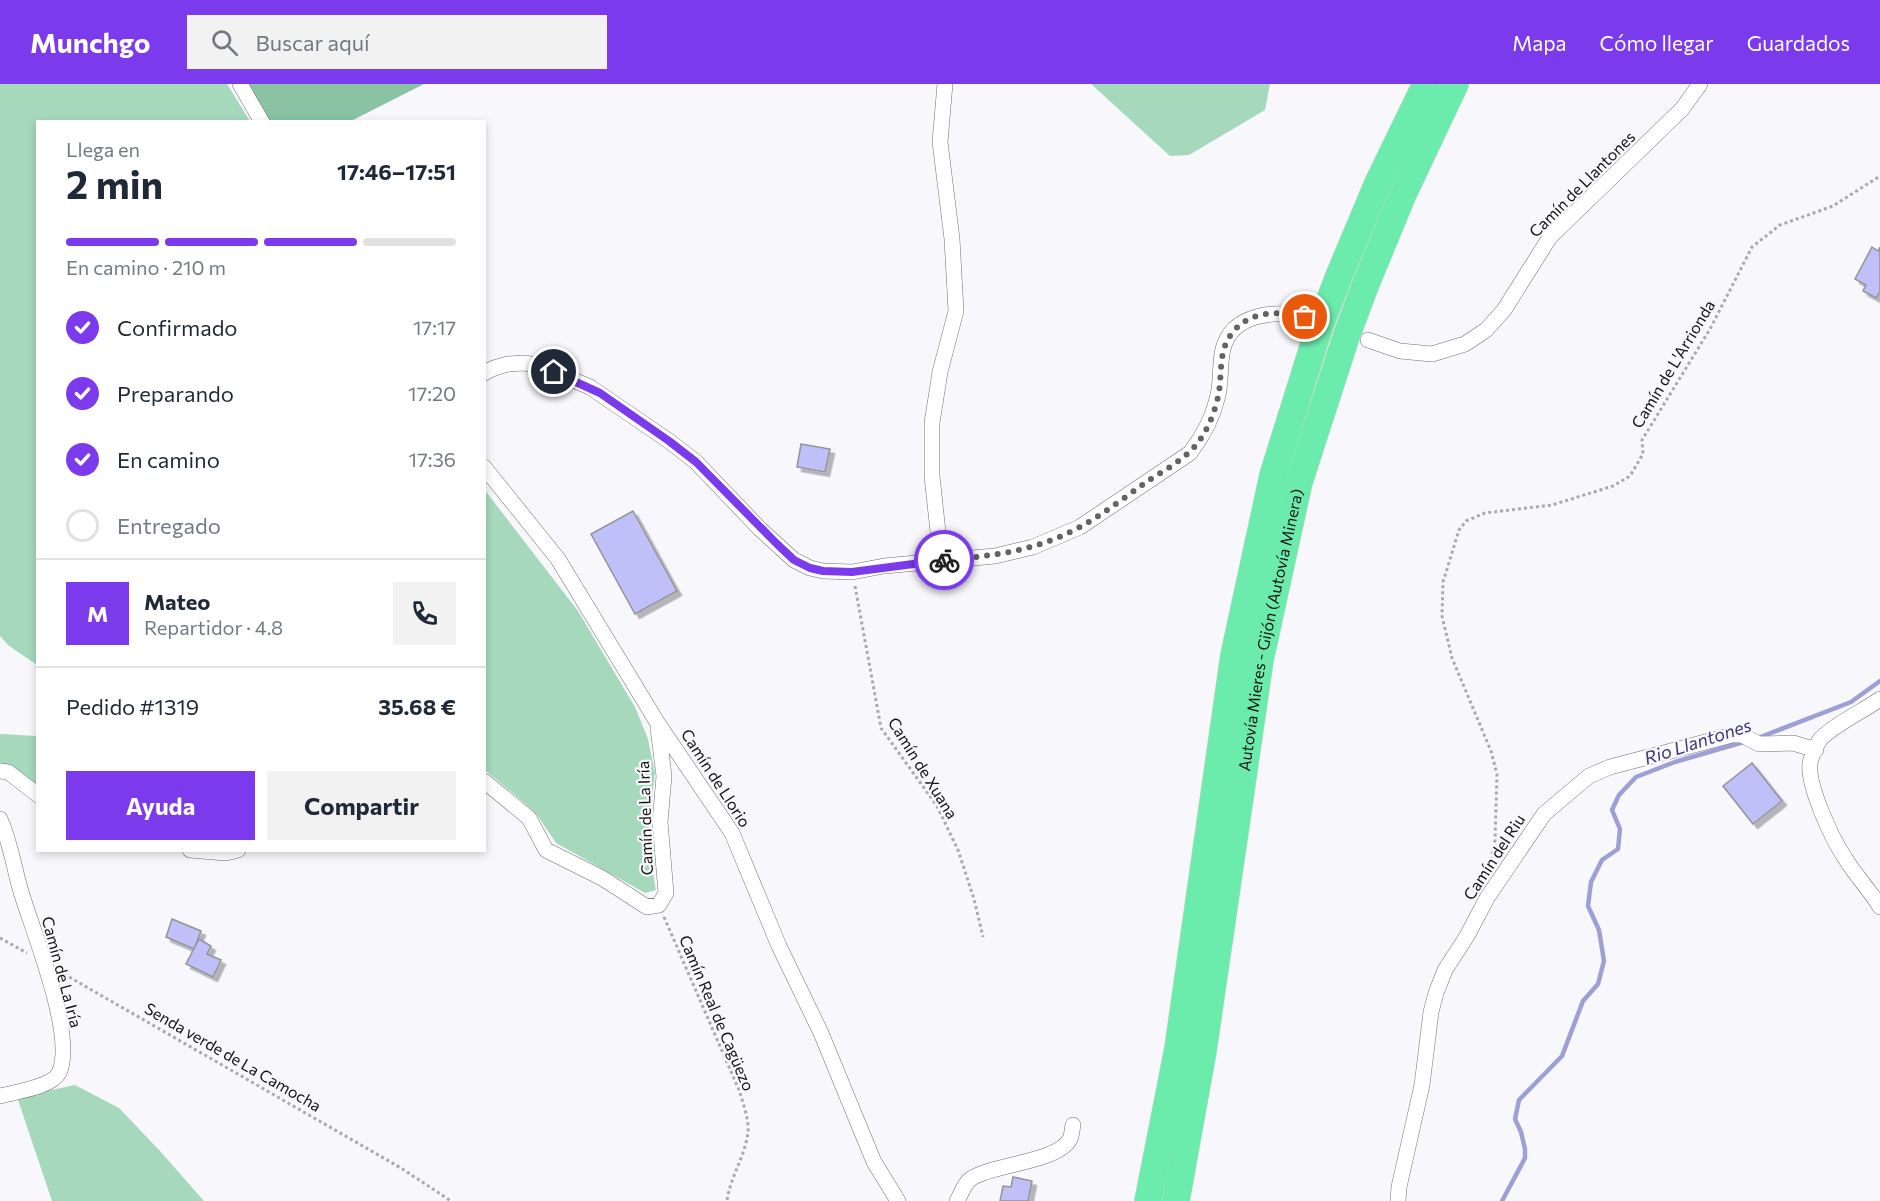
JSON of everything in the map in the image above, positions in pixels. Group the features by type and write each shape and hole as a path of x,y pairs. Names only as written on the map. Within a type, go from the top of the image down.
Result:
{"highway":[{"name":"Autovía Mieres - Gijón (Autovía Minera)","path":"1148,1201 1178,1048 1234,655 1273,474 1316,338 1339,276 1378,183 1426,84"},
{"name":"Autovía Mieres - Gijón (Autovía Minera)","path":"1176,1201 1203,1051 1260,660 1299,483 1346,337 1365,286 1403,194 1455,84"}],"street":[{"path":"240,84 261,120"},
{"path":"941,560 932,476 933,423 940,372 956,310 952,239 940,142 945,84"},
{"name":"Camín de Llantones","path":"1368,340 1400,351 1432,354 1465,344 1486,330 1504,310 1550,237 1682,109 1700,84"},
{"path":"486,372 508,364 524,363 537,365 590,387 696,462 760,529 794,560 810,568 823,571 852,572 941,560 995,556 1033,547 1080,527 1190,453 1203,436 1218,396 1223,347 1234,330 1252,318 1270,313 1305,317"},
{"name":"Camín de Llorio","path":"486,469 558,559 657,722 732,833 779,946 821,1033 874,1162 898,1201"},
{"path":"1880,699 1828,733 1820,741 1810,762 1811,775 1819,803 1831,834 1880,907"},
{"name":"Camín de La Iría","path":"486,783 529,818 546,850 602,878 647,907 659,905 666,892 660,822 664,776 657,722"},
{"name":"Camín del Riu","path":"1398,1201 1399,1187 1422,1085 1431,1012 1436,993 1445,970 1467,936 1486,898 1544,814 1589,776 1610,767 1732,735 1742,735 1759,744 1793,743 1816,750"},
{"path":"0,771 8,772 36,793"},
{"name":"Camín de La Iría","path":"0,819 44,963 58,1016 64,1052 58,1074 51,1083 0,1096"},
{"path":"214,852 230,852"},
{"path":"957,1201 969,1179 1061,1148 1070,1139 1073,1125"}],"path":[{"name":"Camín de L'Arrionda","path":"1490,868 1495,840 1497,774 1491,751 1452,658 1442,616 1443,582 1459,530 1467,521 1485,513 1552,505 1613,486 1630,476 1643,454 1642,440 1710,329 1752,247 1780,225 1833,206 1880,176"},
{"name":"Camín de Xuana","path":"852,572 881,728 937,806 958,850 974,899 983,937"},
{"name":"Camín Real de Cagüezo","path":"659,905 739,1090 746,1114 748,1130 738,1167 729,1185 727,1201"},
{"name":"Senda verde de La Camocha","path":"0,938 382,1156 451,1201"}],"green space":[{"path":"0,84 227,84 249,120 36,120 36,664 8,645 0,636"},
{"path":"247,84 424,84 353,120 269,120"},
{"path":"1091,84 1270,84 1265,110 1189,155 1170,156"},
{"path":"486,492 578,611 635,707 648,739 655,773 649,822 650,857 656,890 645,893 556,843 535,812 486,771"},
{"path":"0,734 36,736 36,785 0,769"},
{"path":"75,1085 119,1108 204,1201 52,1201 17,1097"}],"building":[{"path":"1872,247 1878,251 1880,247 1880,292 1876,298 1863,291 1866,285 1855,279"},
{"path":"801,444 830,449 825,472 797,467"},
{"path":"633,511 677,591 635,614 591,534"},
{"path":"1752,763 1782,801 1753,824 1723,786"},
{"path":"172,919 201,931 194,949 166,937"},
{"path":"199,939 211,946 207,954 221,960 213,977 186,964"},
{"path":"1013,1177 1032,1181 1028,1201 1000,1201 1003,1186 1011,1187"}],"waterway":[{"name":"Rio Llantones","path":"1758,738 1851,702 1880,681"},
{"name":"Rio Llantones","path":"1502,1201 1525,1158 1521,1132 1515,1119 1519,1100 1562,1056 1583,1001 1598,984 1604,961 1599,930 1588,906 1591,882 1602,860 1618,849 1620,829 1612,810 1619,795 1636,777 1675,762 1747,741"}],"way so far":[{"path":"944,560 995,556 1033,547 1080,527 1098,515 1190,453 1203,436 1218,396 1223,347 1234,330 1252,318 1270,313 1305,317"}],"route":[{"path":"554,372 600,393 669,441 696,462 760,529 794,560 810,568 852,572 884,566 944,560"}]}
